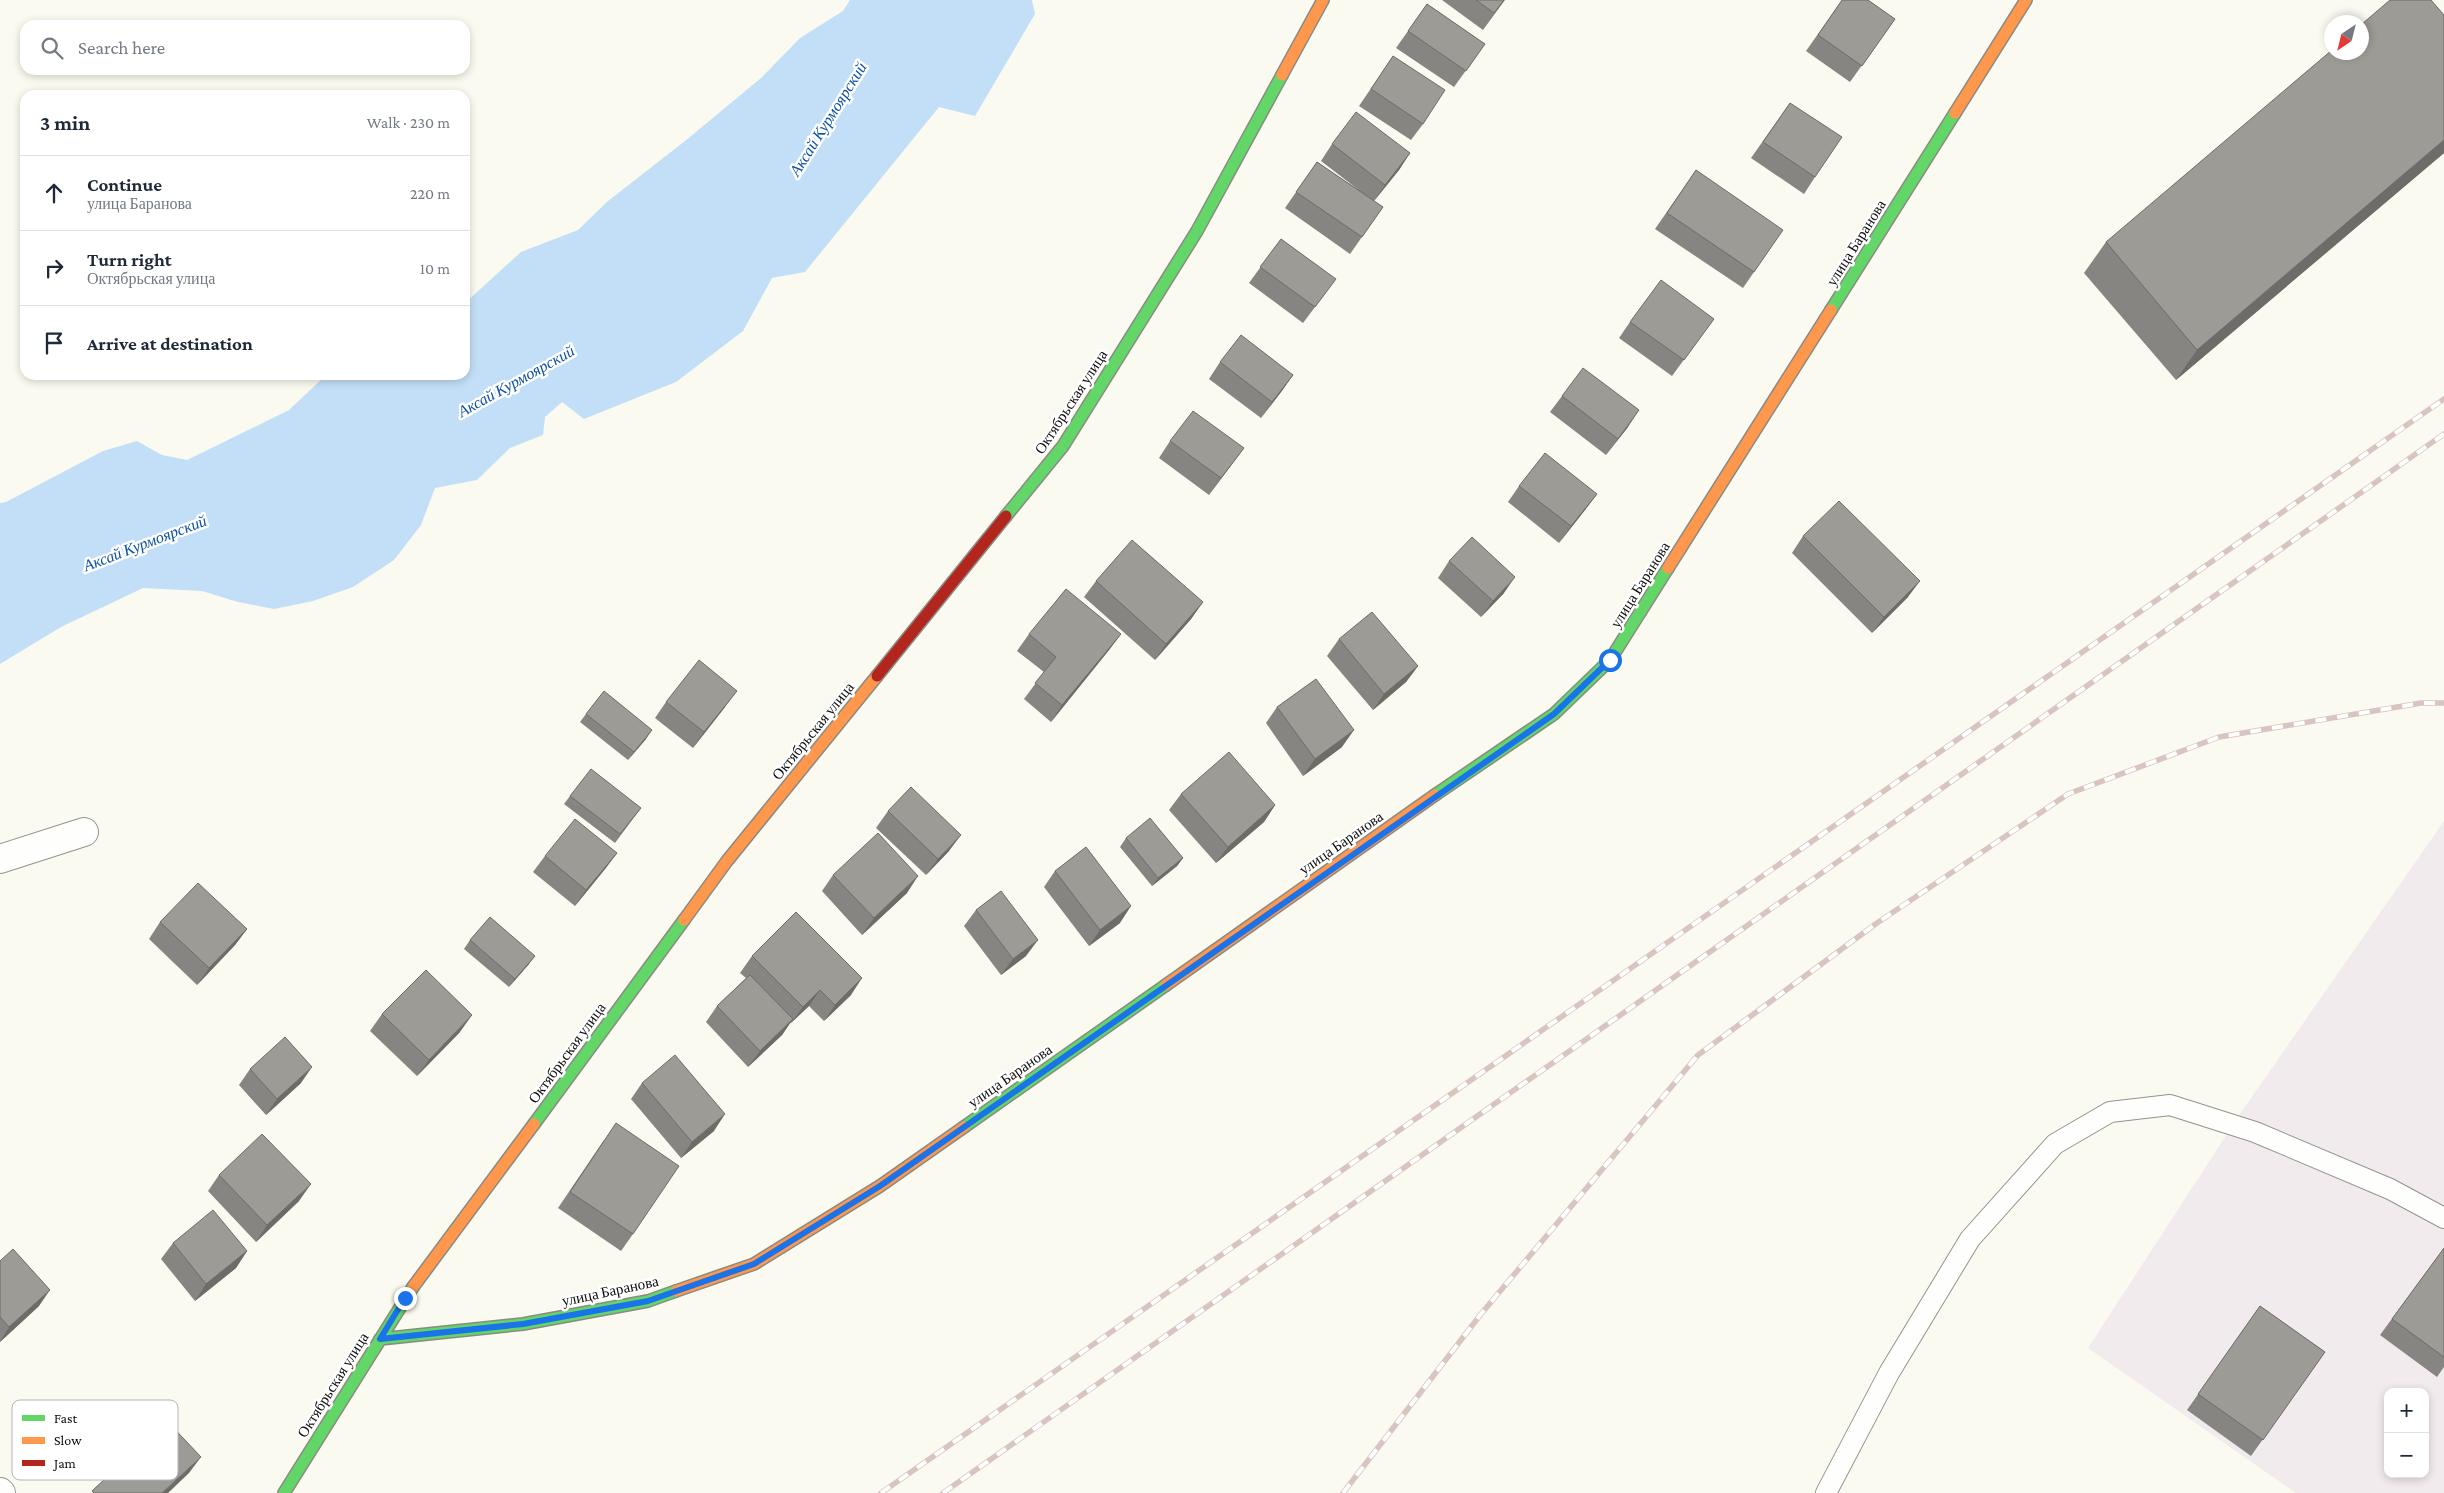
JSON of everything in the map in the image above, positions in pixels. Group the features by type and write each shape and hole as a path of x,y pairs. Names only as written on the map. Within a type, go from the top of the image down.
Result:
{"street":[{"name":"Октябрьская улица","path":"284,1493 300,1464 405,1298 727,862 1063,446 1198,231 1323,0"},
{"name":"улица Баранова","path":"380,1339 523,1324 648,1301 754,1264 880,1186 1554,714 1610,660 2026,0"},
{"path":"0,860 84,832"}],"lane":[{"path":"1826,1493 1889,1373 1970,1239 2056,1144 2110,1112 2170,1105 2255,1132 2390,1189 2444,1218"}],"shaded area":[{"path":"2444,821 2444,1493 2296,1493 2088,1348 2242,1111"}],"water":[{"name":"Аксай Курмоярский","path":"850,0 1032,0 1035,14 975,116 939,107 805,272 772,278 743,331 676,382 584,419 562,402 545,417 543,435 510,448 477,480 435,488 421,525 394,560 353,587 313,601 274,609 238,602 202,591 143,588 61,627 0,664 0,503 6,502 103,451 137,441 162,455 187,460 289,410 321,380 470,380 470,298 521,252 578,230 608,201 761,78 800,38 843,11"}],"building":[{"path":"1476,0 1504,0 1494,13"},
{"path":"1842,0 1868,0 1895,19 1862,66 1818,35"},
{"path":"2390,0 2431,0 2444,15 2444,140 2197,350 2106,242 2324,57 2324,60 2369,60 2369,18"},
{"path":"1427,4 1485,44 1466,71 1408,31"},
{"path":"1393,56 1445,90 1423,124 1371,89"},
{"path":"1790,103 1842,137 1815,177 1763,142"},
{"path":"1356,112 1410,153 1385,185 1332,144"},
{"path":"1317,162 1383,207 1362,237 1296,192"},
{"path":"1696,170 1783,230 1754,272 1667,213"},
{"path":"1281,239 1336,279 1315,307 1260,267"},
{"path":"1661,280 1714,319 1684,360 1630,322"},
{"path":"1241,335 1293,375 1272,402 1220,362"},
{"path":"1583,368 1639,410 1618,439 1562,396"},
{"path":"1193,411 1244,448 1221,478 1170,441"},
{"path":"1545,453 1597,494 1571,526 1519,486"},
{"path":"1839,501 1920,581 1884,617 1803,536"},
{"path":"1472,537 1515,577 1493,601 1449,561"},
{"path":"1132,540 1203,602 1166,644 1096,581"},
{"path":"1066,589 1121,634 1062,705 1035,683 1056,657 1029,634"},
{"path":"1372,612 1418,666 1384,694 1339,639"},
{"path":"699,660 737,691 704,732 666,702"},
{"path":"1316,679 1354,730 1315,759 1277,707"},
{"path":"604,691 652,730 634,752 586,714"},
{"path":"1229,752 1275,805 1228,847 1181,794"},
{"path":"591,769 641,808 620,834 570,796"},
{"path":"911,787 961,835 938,859 888,811"},
{"path":"1150,818 1183,858 1158,878 1126,838"},
{"path":"575,819 617,853 586,890 545,856"},
{"path":"878,833 918,876 874,918 833,875"},
{"path":"1086,847 1131,906 1100,930 1055,871"},
{"path":"198,883 247,929 209,968 160,922"},
{"path":"1001,891 1038,940 1013,959 976,910"},
{"path":"796,912 862,978 835,1005 820,990 803,1007 752,956"},
{"path":"490,917 535,956 515,979 470,940"},
{"path":"426,970 472,1015 429,1060 382,1014"},
{"path":"750,975 793,1019 760,1051 717,1006"},
{"path":"285,1037 312,1067 277,1099 250,1069"},
{"path":"675,1055 725,1114 692,1142 642,1083"},
{"path":"616,1123 679,1166 633,1234 570,1192"},
{"path":"262,1134 311,1184 267,1225 219,1175"},
{"path":"213,1210 247,1251 206,1284 173,1243"},
{"path":"2444,1248 2444,1357 2392,1319"},
{"path":"13,1249 50,1290 9,1327 0,1317 0,1261"},
{"path":"2260,1306 2325,1352 2263,1440 2198,1394"},
{"path":"178,1433 201,1457 178,1478"},
{"path":"104,1480 176,1480 162,1493 94,1493 92,1491"}],"railway":[{"path":"881,1493 2444,399"},
{"path":"943,1493 2444,434"},
{"path":"1343,1493 1481,1314 1698,1055 1877,923 2068,794 2219,737 2421,703 2444,703"}],"traffic: fast":[{"path":"1006,516 1063,446 1197,231 1282,75"},
{"path":"1831,310 1955,113"},
{"path":"1435,795 1554,714 1610,660 1668,568"},
{"path":"534,1124 684,920"},
{"path":"964,1127 1166,985"},
{"path":"284,1493 413,1287"},
{"path":"380,1339 523,1324 648,1301 676,1291"}],"traffic: slow":[{"path":"1282,75 1323,0"},
{"path":"1955,113 2026,0"},
{"path":"1668,568 1831,310"},
{"path":"684,920 727,861 877,676"},
{"path":"1166,985 1435,795"},
{"path":"413,1287 534,1124"},
{"path":"676,1291 754,1264 880,1186 964,1127"}],"traffic: jam":[{"path":"877,676 1006,516"}],"route":[{"path":"405,1298 380,1339 523,1324 648,1301 754,1264 880,1186 1399,820 1554,714 1610,660"}]}
